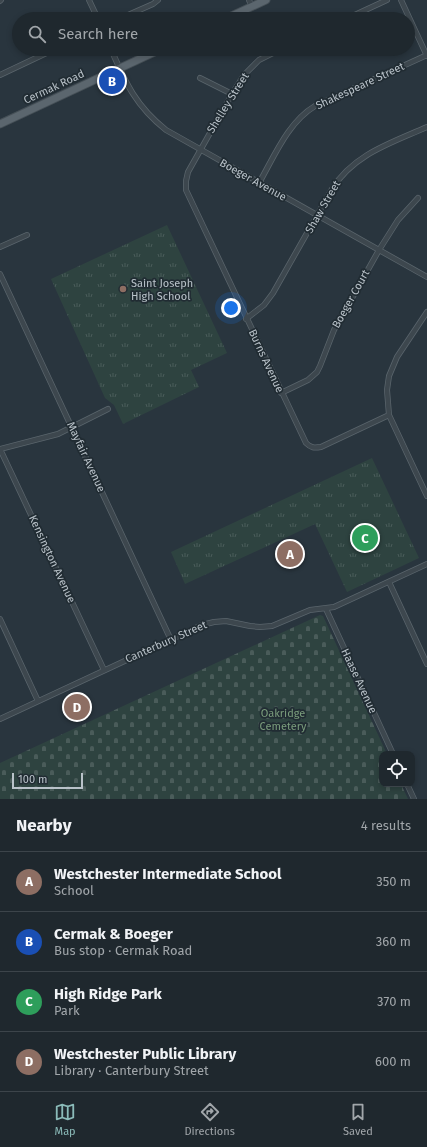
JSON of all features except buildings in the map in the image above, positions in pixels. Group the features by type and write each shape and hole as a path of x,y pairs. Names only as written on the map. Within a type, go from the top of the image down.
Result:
{"main road":[{"path":"236,12 250,3 266,0"},
{"name":"Cermak Road","path":"0,124 146,56"}],"street":[{"path":"89,0 95,12"},
{"path":"135,12 153,4 158,0"},
{"path":"361,12 387,0"},
{"path":"401,0 407,12"},
{"path":"415,30 427,55"},
{"name":"Shakespeare Street","path":"259,183 290,130 307,111 314,106 427,55"},
{"path":"0,75 40,56"},
{"name":"Boeger Avenue","path":"114,56 137,101 151,117 166,130 427,278"},
{"name":"Shelley Street","path":"200,150 232,94 252,65 266,56"},
{"path":"200,78 232,94"},
{"name":"Shaw Street","path":"246,319 264,305 273,293 337,181 349,167 374,151 427,127"},
{"name":"Burns Avenue","path":"200,150 188,172 186,190 306,443 310,447 320,447 389,415"},
{"name":"Boeger Court","path":"281,393 308,380 317,372 334,330 379,250 398,220 418,198"},
{"path":"0,247 27,235"},
{"name":"Mayfair Avenue","path":"0,274 171,640"},
{"path":"427,312 396,357 392,366 387,390 389,415 427,496"},
{"path":"0,449 52,436 108,409"},
{"name":"Kensington Avenue","path":"0,449 104,670"},
{"name":"Canterbury Street","path":"0,719 202,625 226,621 250,626 265,627 278,625 310,610 334,607 427,564"},
{"path":"389,582 427,664"},
{"name":"Haase Avenue","path":"326,608 392,751"},
{"path":"0,619 38,701"},
{"path":"408,787 414,799"}],"green space":[{"path":"167,225 227,353 191,370 199,387 123,424 114,405 105,398 51,279"},
{"path":"372,458 419,558 347,592 315,524 185,584 171,552"},
{"name":"Oakridge Cemetery","path":"320,615 323,616 386,751 379,751 379,787 402,787 408,799 0,799 0,763"}],"place":[{"name":"Cermak & Boeger","path":"112,81"},
{"name":"Saint Joseph High School","path":"123,289"},
{"name":"High Ridge Park","path":"365,538"},
{"name":"Westchester Intermediate School","path":"290,554"},
{"name":"Westchester Public Library","path":"77,707"}]}
